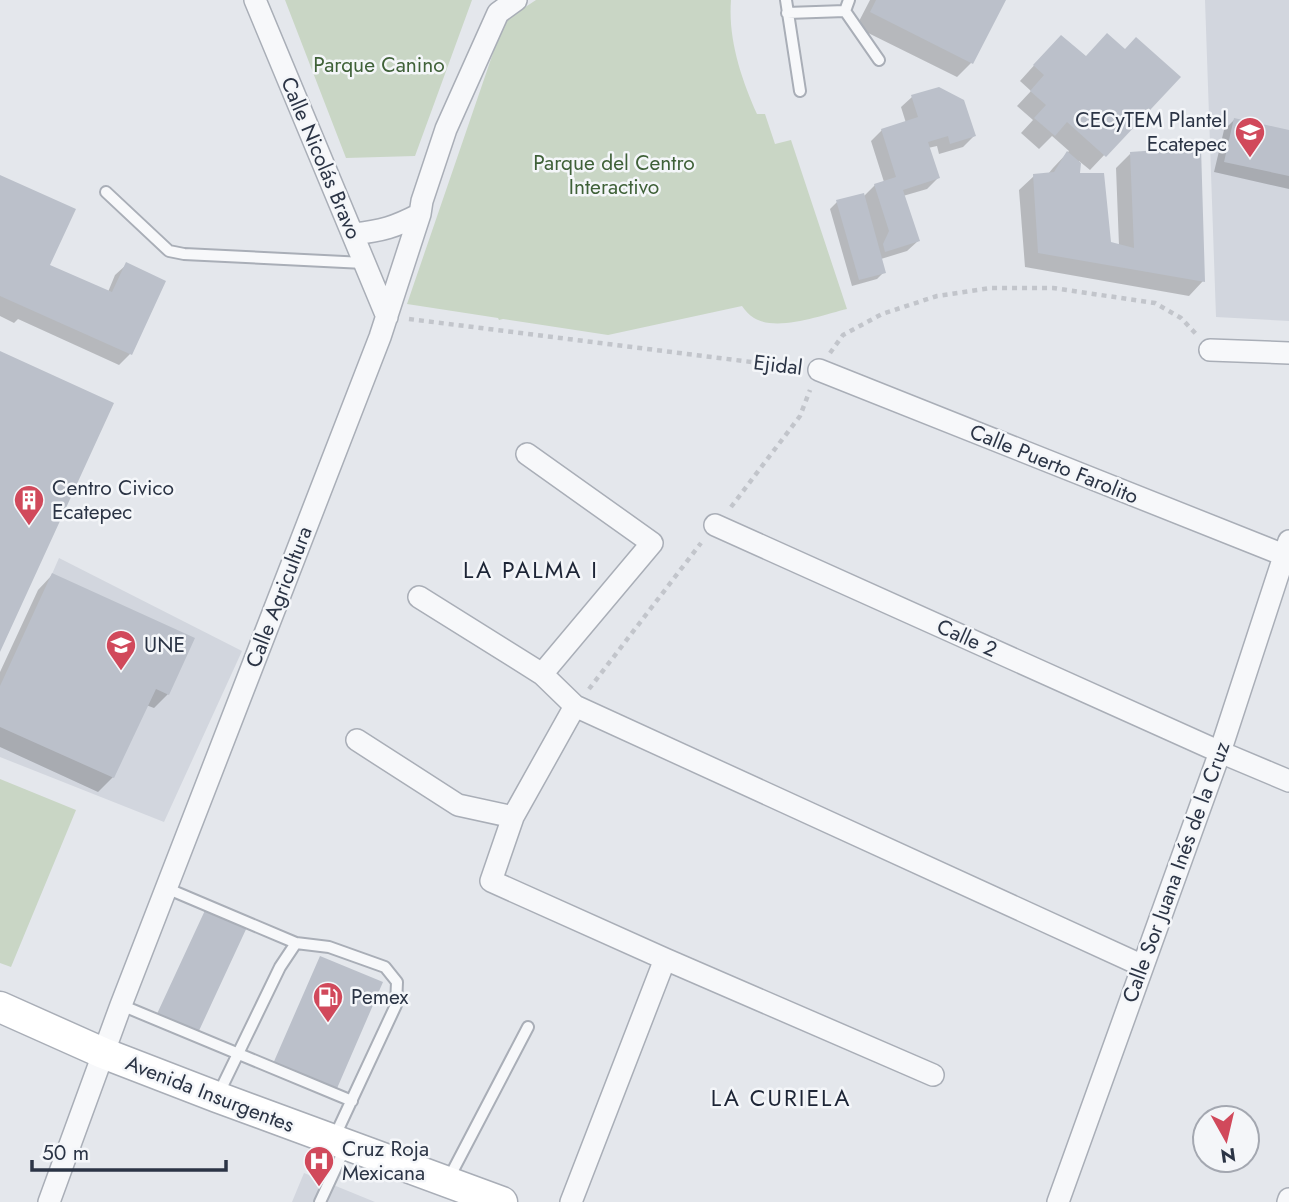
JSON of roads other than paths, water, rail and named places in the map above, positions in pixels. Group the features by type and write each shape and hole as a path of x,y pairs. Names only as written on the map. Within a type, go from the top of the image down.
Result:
{"main road":[{"name":"Avenida Insurgentes","path":"0,1007 103,1053 457,1191 502,1202"}],"street":[{"name":"Calle Nicolás Bravo","path":"255,0 387,317"},
{"name":"Calle Agricultura","path":"50,1202 121,1005 375,350 446,129 498,13 516,0"},
{"path":"353,234 379,232 420,214"},
{"path":"1210,350 1289,353"},
{"name":"Calle Puerto Farolito","path":"819,370 1287,551"},
{"path":"527,454 652,543 542,674"},
{"name":"Calle 2","path":"715,525 1289,781"},
{"name":"Calle Sor Juana Inés de la Cruz","path":"1058,1202 1220,752 1287,551"},
{"path":"419,597 542,674 575,706 1143,965"},
{"path":"575,706 513,817 491,881 933,1075"},
{"path":"357,740 458,805 513,817"},
{"path":"570,1202 665,959"}],"lane":[{"path":"786,0 800,91"},
{"path":"845,12 849,0"},
{"path":"788,13 845,12"},
{"path":"845,12 879,60"},
{"path":"106,192 169,251 365,263"},
{"path":"166,888 296,943 329,947 385,967 397,982 396,1005 352,1101 320,1202"},
{"path":"216,1097 279,967 296,943"},
{"path":"121,1005 352,1101"},
{"path":"457,1191 528,1027"}],"place":[{"name":"CECyTEM Plantel Ecatepec","path":"1250,159"},
{"name":"Centro Civico Ecatepec","path":"29,527"},
{"name":"UNE","path":"121,672"},
{"name":"Pemex","path":"328,1024"},
{"name":"Cruz Roja Mexicana","path":"319,1188"}],"district":[{"name":"LA PALMA I","path":"531,570"},
{"name":"LA CURIELA","path":"781,1098"}],"park label":[{"name":"Parque Canino","path":"379,65"},
{"name":"Parque del Centro Interactivo","path":"614,175"}]}
